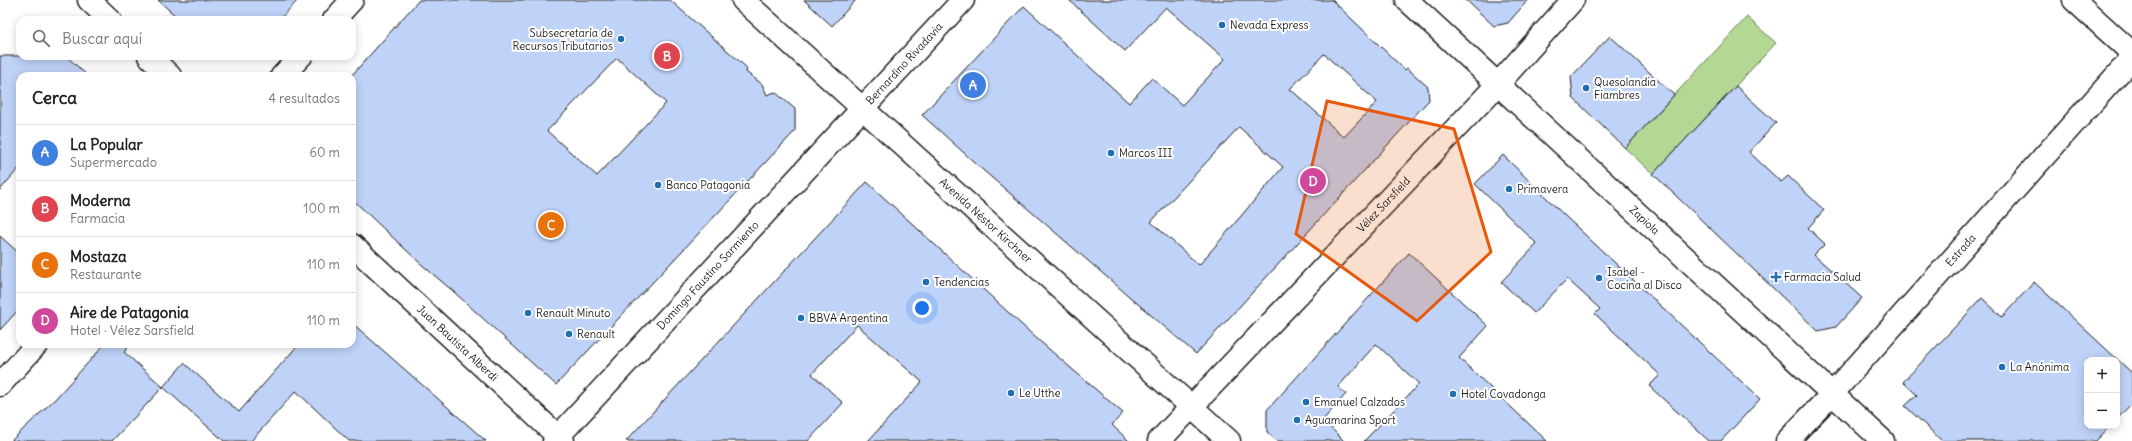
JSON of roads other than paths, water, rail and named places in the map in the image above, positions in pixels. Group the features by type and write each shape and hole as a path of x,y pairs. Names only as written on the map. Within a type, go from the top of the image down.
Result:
{"street":[{"path":"89,0 106,16"},
{"path":"338,16 352,0"},
{"name":"Avenida Néstor Kirchner","path":"743,0 1229,441"},
{"name":"Bernardino Rivadavia","path":"862,109 963,0"},
{"name":"Zapiola","path":"1407,0 1883,441"},
{"name":"Vélez Sarsfield","path":"1159,441 1498,84 1573,0"},
{"path":"2074,0 2132,53"},
{"name":"Estrada","path":"1787,441 1832,394 2132,58"},
{"path":"153,60 166,72"},
{"path":"286,72 297,60"},
{"name":"Domingo Faustino Sarmiento","path":"559,440 862,109"},
{"name":"Juan Bautista Alberdi","path":"356,249 559,440"},
{"path":"0,385 33,348"}],"place":[{"name":"Nevada Express","path":"1222,25"},
{"name":"Subsecretaría de Recursos Tributarios","path":"621,39"},
{"name":"Moderna","path":"667,56"},
{"name":"La Popular","path":"973,85"},
{"name":"Quesolandia Fiambres","path":"1586,88"},
{"name":"Marcos III","path":"1111,153"},
{"name":"Aire de Patagonia","path":"1313,181"},
{"name":"Banco Patagonia","path":"658,185"},
{"name":"Primavera","path":"1509,189"},
{"name":"Mostaza","path":"551,225"},
{"name":"Farmacia Salud","path":"1776,277"},
{"name":"Isabel - Cocina al Disco","path":"1599,278"},
{"name":"Tendencias","path":"926,282"},
{"name":"Renault Minuto","path":"528,313"},
{"name":"BBVA Argentina","path":"801,318"},
{"name":"Renault","path":"569,334"},
{"name":"La Anónima","path":"2002,367"},
{"name":"Le Utthe","path":"1011,393"},
{"name":"Hotel Covadonga","path":"1453,394"},
{"name":"Emanuel Calzados","path":"1306,402"},
{"name":"Aguamarina Sport","path":"1297,420"}]}
